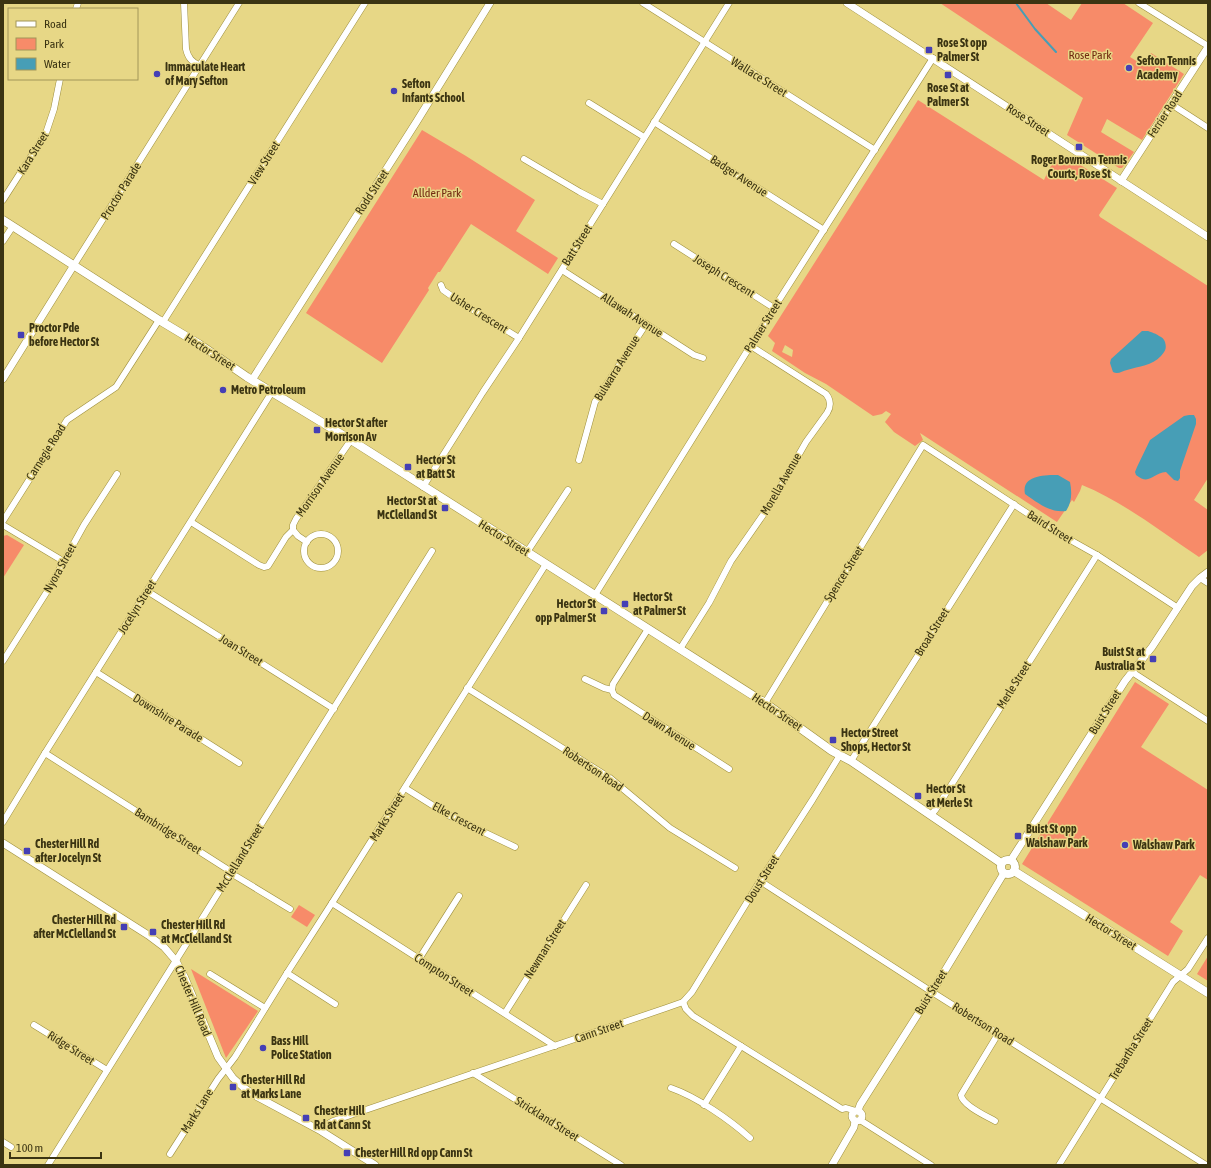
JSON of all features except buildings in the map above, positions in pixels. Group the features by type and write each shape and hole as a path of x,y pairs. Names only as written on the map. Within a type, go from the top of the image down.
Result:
{"main road":[{"name":"Hector Street","path":"3,220 199,344 252,380 351,440 765,703 840,756 851,761 1001,863"},
{"path":"1007,859 1011,860 1014,864 1014,871 1010,874 1004,873 1000,867 1001,863 1007,859"},
{"name":"Hector Street","path":"1014,871 1208,993"}],"street":[{"path":"184,3 186,49 188,56 193,62 200,66"},
{"name":"Proctor Parade","path":"3,379 239,3"},
{"name":"View Street","path":"161,321 365,3"},
{"name":"Rodd Street","path":"252,380 490,3"},
{"name":"Wallace Street","path":"643,3 875,150"},
{"name":"Batt Street","path":"423,487 562,270 729,3"},
{"name":"Rose Street","path":"848,3 1208,237"},
{"path":"1139,3 1208,47"},
{"name":"Ferrier Road","path":"1122,181 1208,47"},
{"name":"Palmer Street","path":"595,595 774,308 933,58"},
{"name":"Kara Street","path":"3,200 46,133 60,80"},
{"path":"589,103 644,137"},
{"path":"1171,104 1208,128"},
{"name":"Badger Avenue","path":"654,122 824,230"},
{"path":"524,159 603,204"},
{"path":"3,241 13,226"},
{"name":"Joseph Crescent","path":"674,244 774,308"},
{"name":"Allawah Avenue","path":"562,270 694,354 703,358"},
{"name":"Usher Crescent","path":"441,285 443,290 460,302 519,338"},
{"name":"Carnegie Road","path":"3,521 67,420 116,387 161,321"},
{"name":"Bulwarra Avenue","path":"579,460 595,402 646,324"},
{"name":"Morella Avenue","path":"680,649 711,598 731,561 770,505 800,451 830,407 830,400 826,394 751,346"},
{"name":"Jocelyn Street","path":"3,822 272,392"},
{"name":"Morrison Avenue","path":"191,522 266,567 270,564 286,538 293,530 293,525 296,519 351,440"},
{"name":"Baird Street","path":"923,445 1056,532 1097,555 1178,608"},
{"name":"Spencer Street","path":"765,703 923,445"},
{"name":"Nyora Street","path":"3,661 48,590 84,525 117,474"},
{"path":"528,552 568,490"},
{"name":"Broad Street","path":"851,761 1014,504"},
{"path":"3,524 63,561"},
{"name":"Morrison Avenue","path":"293,530 298,536 307,542"},
{"path":"323,534 330,537 337,546 335,560 326,567 319,568 312,565 305,557 304,549 307,542 315,535 323,534"},
{"name":"McClelland Street","path":"48,1165 432,551"},
{"name":"Merle Street","path":"931,815 1097,555"},
{"name":"Marks Street","path":"225,1068 235,1057 546,564"},
{"name":"Buist Street","path":"1011,860 1116,694 1152,647 1192,586 1208,572"},
{"path":"1200,578 1208,583"},
{"name":"Joan Street","path":"147,590 334,709"},
{"path":"612,690 614,684 648,629"},
{"name":"Downshire Parade","path":"96,672 239,764"},
{"path":"1132,672 1208,721"},
{"name":"Dawn Avenue","path":"585,680 612,690 616,697 729,769"},
{"name":"Robertson Road","path":"467,688 610,778 670,828 735,868"},
{"name":"Bambridge Street","path":"45,753 290,909"},
{"name":"Doust Street","path":"683,1002 692,992 760,881 840,756"},
{"name":"Elke Crescent","path":"405,788 448,814 515,847"},
{"name":"Chester Hill Road","path":"3,843 148,935 164,947 176,961 218,1057 225,1068 242,1087 321,1131 375,1165"},
{"name":"Buist Street","path":"857,1111 932,992 1004,873"},
{"name":"Robertson Road","path":"760,881 932,992 1206,1165"},
{"name":"Newman Street","path":"505,1014 586,885"},
{"path":"419,959 459,896"},
{"name":"Compton Street","path":"332,903 555,1046"},
{"name":"Trebartha Street","path":"1059,1165 1174,982 1188,969 1208,938"},
{"path":"287,973 335,1004"},
{"path":"210,974 265,1008"},
{"path":"683,1002 686,1009 693,1016 842,1109 846,1108 857,1111 861,1114 862,1118 858,1120 854,1126 832,1165"},
{"name":"Cann Street","path":"321,1131 330,1122 683,1002"},
{"name":"Ridge Street","path":"34,1025 107,1070"},
{"path":"996,1121 984,1116 964,1102 961,1097 962,1091 998,1034"},
{"path":"704,1105 741,1046"},
{"name":"Marks Lane","path":"170,1154 225,1068"},
{"name":"Strickland Street","path":"473,1073 621,1165"},
{"path":"671,1088 685,1093 704,1105 739,1128 750,1138"},
{"path":"858,1120 931,1165"},
{"path":"3,1142 11,1147"}],"green space":[{"name":"Rose Park","path":"940,3 1046,3 1071,20 1082,3 1123,3 1153,23 1130,57 1143,65 1151,53 1184,74 1142,140 1107,119 1101,132 1134,152 1122,168 1119,168 1067,135 1083,98"},
{"path":"918,100 1044,180 1059,154 1065,157 1066,156 1117,188 1099,215 1100,217 1208,286 1208,478 1194,500 1208,510 1208,550 1199,557 1113,500 1082,485 1074,502 1072,500 1057,522 920,433 923,440 915,446 894,432 885,422 891,414 886,411 882,414 873,416 826,384 805,373 772,351 775,343 768,336","holes":["785,345 793,350 792,357 782,352"]},
{"name":"Allder Park","path":"422,130 535,200 516,231 558,258 548,274 471,224 440,272 438,272 428,288 429,290 382,363 306,313"},
{"path":"7,535 24,545 3,578 3,536"},
{"path":"1135,682 1169,704 1141,747 1208,790 1208,880 1200,875 1170,922 1183,931 1168,956 1022,864"},
{"path":"299,905 315,915 307,927 291,917"},
{"path":"1208,956 1208,981 1197,974"},
{"path":"191,969 258,1011 226,1058"}],"water":[{"path":"1142,331 1151,332 1163,338 1166,346 1164,353 1154,362 1149,364 1118,373 1113,372 1110,363 1111,359"},
{"path":"1194,415 1196,424 1178,481 1174,480 1166,472 1148,479 1141,478 1136,475 1135,472 1137,467 1150,440 1184,416"},
{"path":"1058,475 1070,482 1071,497 1066,511 1049,509 1025,494 1027,483 1035,477"}],"waterway":[{"path":"1016,3 1035,29 1056,52"}],"place":[{"name":"Rose St opp Palmer St","path":"929,50"},
{"name":"Sefton Tennis Academy","path":"1129,68"},
{"name":"Immaculate Heart of Mary Sefton","path":"157,74"},
{"name":"Rose St at Palmer St","path":"948,75"},
{"name":"Sefton Infants School","path":"394,91"},
{"name":"Roger Bowman Tennis Courts, Rose St","path":"1079,147"},
{"name":"Proctor Pde before Hector St","path":"21,335"},
{"name":"Metro Petroleum","path":"223,390"},
{"name":"Hector St after Morrison Av","path":"317,430"},
{"name":"Hector St at Batt St","path":"408,467"},
{"name":"Hector St at McClelland St","path":"445,508"},
{"name":"Hector St at Palmer St","path":"625,604"},
{"name":"Hector St opp Palmer St","path":"604,611"},
{"name":"Buist St at Australia St","path":"1153,659"},
{"name":"Hector Street Shops, Hector St","path":"833,740"},
{"name":"Hector St at Merle St","path":"918,796"},
{"name":"Buist St opp Walshaw Park","path":"1018,836"},
{"name":"Walshaw Park","path":"1125,845"},
{"name":"Chester Hill Rd after Jocelyn St","path":"27,851"},
{"name":"Chester Hill Rd after McClelland St","path":"124,927"},
{"name":"Chester Hill Rd at McClelland St","path":"153,932"},
{"name":"Bass Hill Police Station","path":"263,1048"},
{"name":"Chester Hill Rd at Marks Lane","path":"233,1087"},
{"name":"Chester Hill Rd at Cann St","path":"306,1118"},
{"name":"Chester Hill Rd opp Cann St","path":"347,1153"}]}
